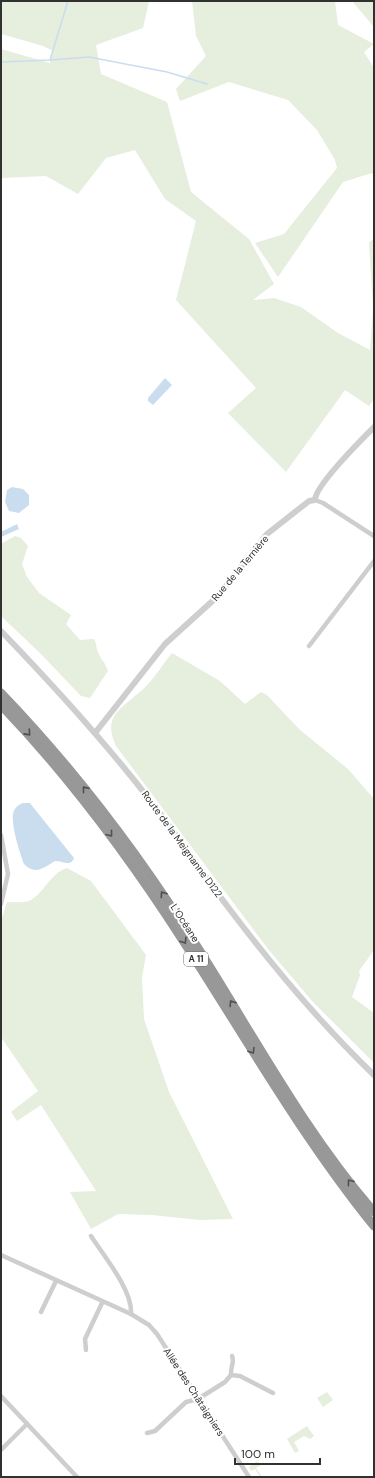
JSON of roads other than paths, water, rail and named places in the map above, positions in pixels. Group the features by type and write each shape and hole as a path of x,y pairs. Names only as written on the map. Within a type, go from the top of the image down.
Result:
{"highway":[{"name":"L’Océane","path":"1,693 72,772 134,853 178,916 313,1131 352,1185 374,1212"},
{"name":"L’Océane","path":"1,705 66,778 136,869 184,940 295,1119 342,1185 374,1226"}],"street":[{"path":"374,427 348,454 319,490 315,500 323,503 374,536"},
{"name":"Rue de la Ternière","path":"95,733 165,644 218,596 267,534 309,501 315,500"},
{"path":"309,646 374,561"},
{"name":"Route de la Meignanne D122","path":"1,631 95,733 153,804 230,910 272,964 359,1061"},
{"path":"1,836 8,874 1,904"},
{"path":"359,1061 374,1075"},
{"path":"359,1061 374,1081"},
{"path":"90,1236 124,1285 132,1308 131,1314"},
{"name":"Allée des Châtaigniers","path":"1,1255 102,1303 131,1314 149,1325 157,1334 249,1477"},
{"path":"41,1312 56,1281"},
{"path":"86,1350 85,1340 102,1303"},
{"path":"231,1375 230,1369 233,1360 232,1356"},
{"path":"147,1433 155,1430 186,1402 198,1398 225,1382 231,1375"},
{"path":"231,1375 240,1376 273,1392"},
{"path":"1,1396 76,1477"},
{"path":"1,1450 27,1424"}],"water":[{"path":"165,378 172,385 153,405 148,401 148,398"},
{"path":"12,487 23,489 29,495 29,505 19,513 9,511 5,502 7,490"},
{"path":"17,524 19,529 1,537 1,532"},
{"path":"23,803 30,803 74,858 73,861 66,863 55,861 44,868 36,870 28,868 24,864 13,825 15,808"}],"waterway":[{"path":"1,62 50,60 68,1"},
{"path":"50,60 89,57 167,72 207,84"}]}
